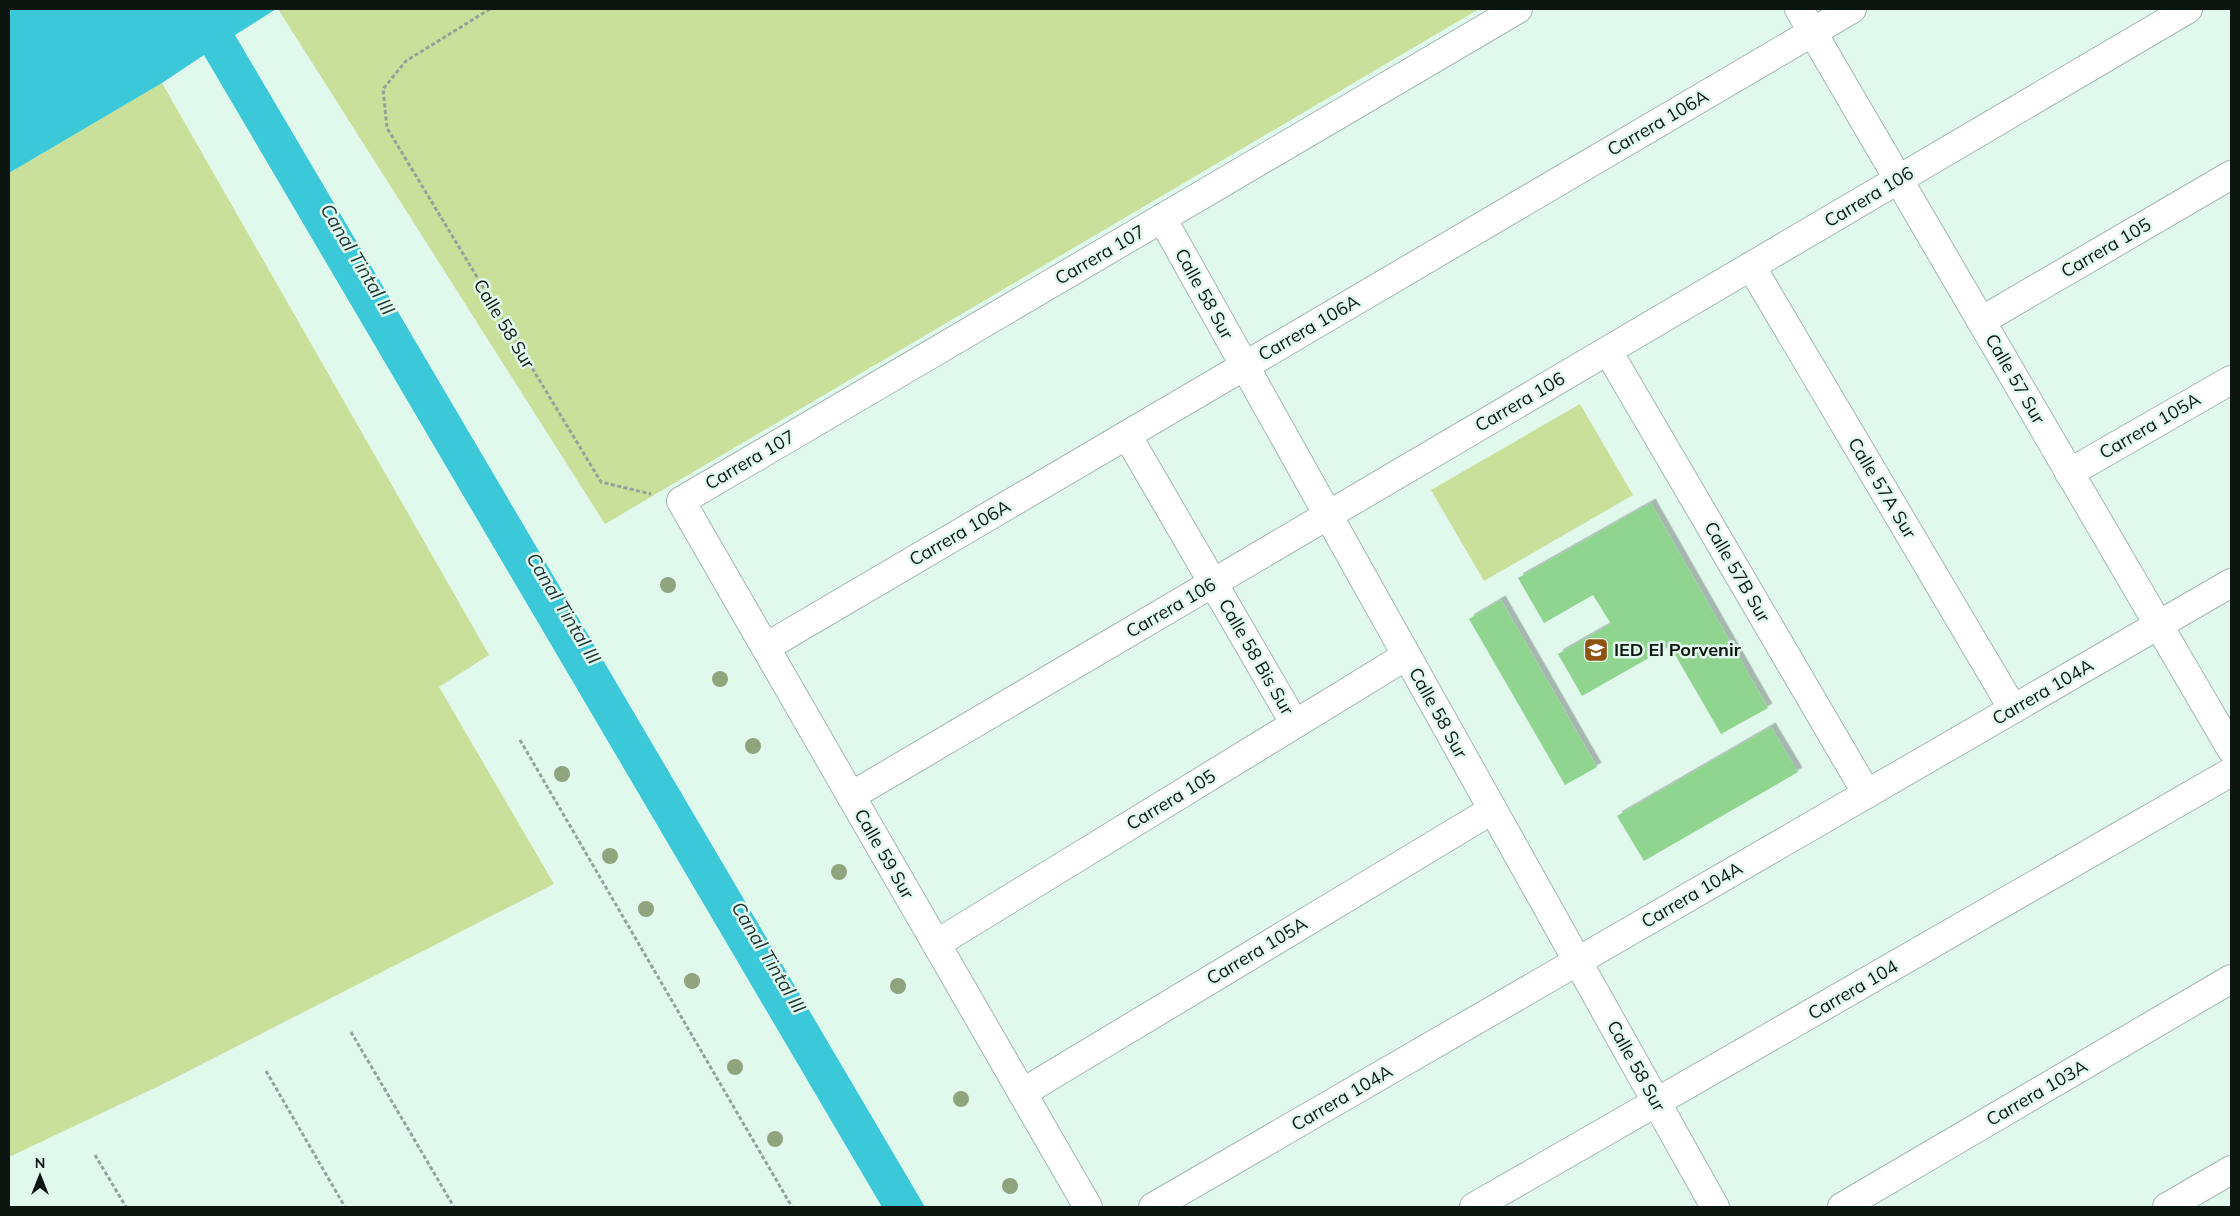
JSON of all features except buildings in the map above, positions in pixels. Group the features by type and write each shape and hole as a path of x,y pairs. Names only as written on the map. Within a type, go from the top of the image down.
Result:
{"street":[{"name":"Carrera 107","path":"681,501 1518,9"},
{"name":"Calle 57 Sur","path":"1799,9 2231,749"},
{"name":"Carrera 106A","path":"766,648 1852,9"},
{"name":"Carrera 106","path":"851,796 2188,9"},
{"name":"Carrera 105","path":"1981,321 2231,176"},
{"name":"Calle 58 Sur","path":"1162,218 1715,1207"},
{"name":"Calle 57A Sur","path":"1751,266 2013,709"},
{"name":"Calle 57B Sur","path":"1608,351 1867,794"},
{"name":"Carrera 105A","path":"2069,473 2231,380"},
{"name":"Calle 58 Bis Sur","path":"1127,435 1296,724"},
{"name":"Calle 59 Sur","path":"681,501 1088,1207"},
{"name":"Carrera 104A","path":"1153,1207 2231,583"},
{"name":"Carrera 105","path":"936,944 1406,656"},
{"name":"Carrera 104","path":"1474,1207 2231,772"},
{"name":"Carrera 105A","path":"1022,1093 1492,810"},
{"name":"Carrera 103A","path":"1842,1207 2231,979"},
{"path":"2167,1207 2231,1170"}],"path":[{"name":"Calle 58 Sur","path":"490,9 406,61 383,89 387,128 601,482 681,501"},
{"path":"520,740 792,1207"},
{"path":"352,1032 454,1207"},
{"path":"266,1072 345,1207"},
{"path":"95,1155 126,1207"}],"green space":[{"path":"278,9 1479,9 605,524"},
{"path":"162,83 489,655 439,687 554,884 161,1085 9,1157 9,173"},
{"path":"1580,404 1633,495 1484,581 1431,490"}],"water":[{"name":"Canal Tintal III","path":"9,9 276,9 235,35 925,1207 882,1207 204,55 162,83 9,173"}],"place":[{"name":"IED El Porvenir","path":"1596,650"}]}
